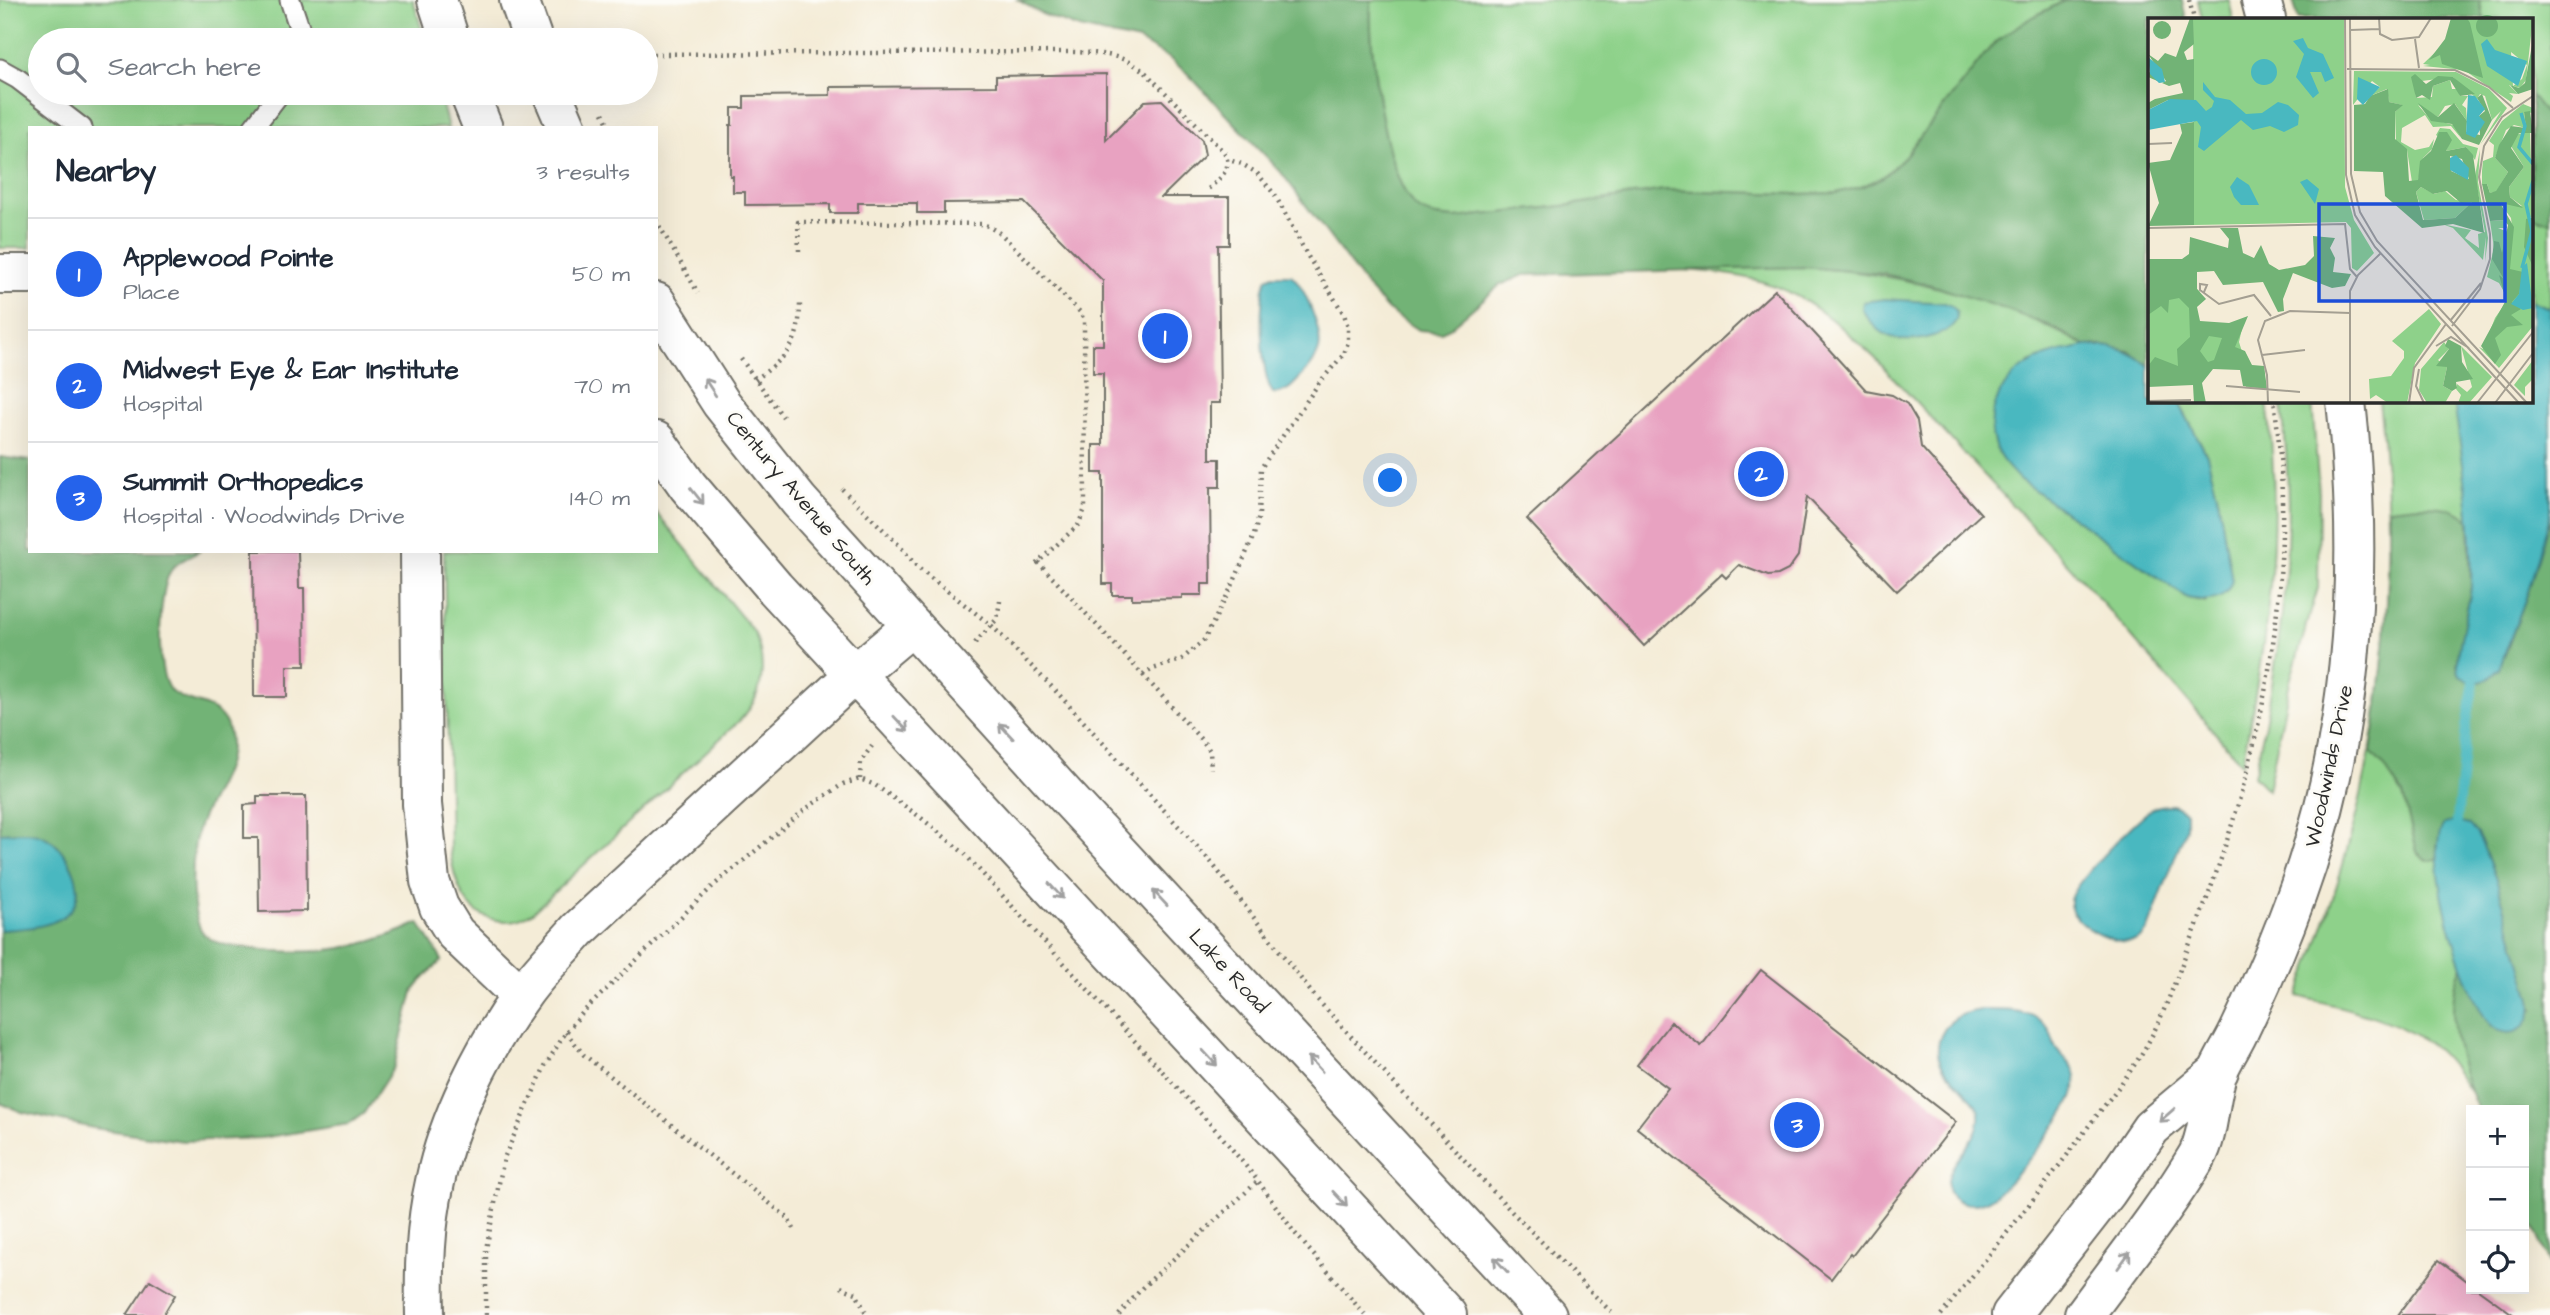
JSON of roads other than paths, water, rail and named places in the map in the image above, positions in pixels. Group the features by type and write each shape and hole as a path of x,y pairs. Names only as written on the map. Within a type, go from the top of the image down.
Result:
{"street":[{"path":"437,0 446,28"},
{"path":"519,0 529,28"},
{"path":"2261,0 2266,18"},
{"path":"474,105 482,126"},
{"path":"557,105 566,126"},
{"path":"0,275 28,274"},
{"name":"Century Avenue South","path":"658,305 721,403 799,501 912,626"},
{"name":"Woodwinds Drive","path":"2084,1315 2199,1152 2219,1071 2255,996 2294,901 2318,829 2338,748 2350,665 2354,504 2346,402"},
{"path":"658,444 732,539 1447,1315"},
{"path":"420,553 422,804 430,881 439,907 455,933 521,996"},
{"path":"425,1315 428,1224 445,1142 481,1062 521,996 578,930 855,674 912,626"},
{"name":"Lake Road","path":"912,626 1547,1315"},
{"name":"Woodwinds Drive","path":"2011,1315 2107,1192 2151,1128 2219,1071"}],"lane":[{"path":"290,0 299,28"},
{"path":"0,69 28,87"},
{"path":"52,105 79,126"},
{"path":"255,126 271,105"}],"water":[{"path":"1273,275 1291,275 1302,289 1312,310 1320,342 1317,355 1294,385 1276,393 1273,393 1265,371 1262,336 1264,287 1267,278"},
{"path":"1885,299 1945,303 1955,310 1956,321 1943,332 1922,339 1892,338 1876,327 1862,309 1863,302"},
{"path":"2532,301 2550,308 2550,516 2528,592 2499,669 2488,679 2480,681 2468,681 2460,676 2458,668 2471,585 2467,493 2454,402 2532,402"},
{"path":"2086,346 2120,349 2148,365 2148,402 2179,402 2207,455 2218,498 2232,580 2221,597 2209,600 2187,598 2019,479 2004,462 1994,443 1992,432 1998,398 2019,370 2057,353"},
{"path":"2173,805 2186,812 2186,828 2146,933 2137,940 2118,941 2085,926 2071,910 2070,901 2081,881 2144,815 2157,807"},
{"path":"2452,821 2469,825 2483,846 2497,882 2531,999 2529,1018 2525,1025 2512,1033 2496,1029 2479,1008 2449,924 2438,863 2438,840 2444,824"},
{"path":"25,832 47,838 64,854 77,884 75,904 69,912 54,921 36,927 0,930 0,833"},
{"path":"1981,1010 2016,1011 2040,1020 2047,1026 2055,1046 2073,1068 2076,1081 2067,1107 2021,1169 1997,1194 1983,1202 1972,1204 1953,1197 1949,1193 1948,1182 1950,1172 1974,1135 1979,1114 1976,1105 1944,1068 1938,1044 1951,1021"}],"waterway":[{"path":"2457,822 2466,727 2474,682"}],"place":[{"name":"Applewood Pointe","path":"1165,336"},
{"name":"Midwest Eye & Ear Institute","path":"1761,474"},
{"name":"Summit Orthopedics","path":"1797,1125"}]}
